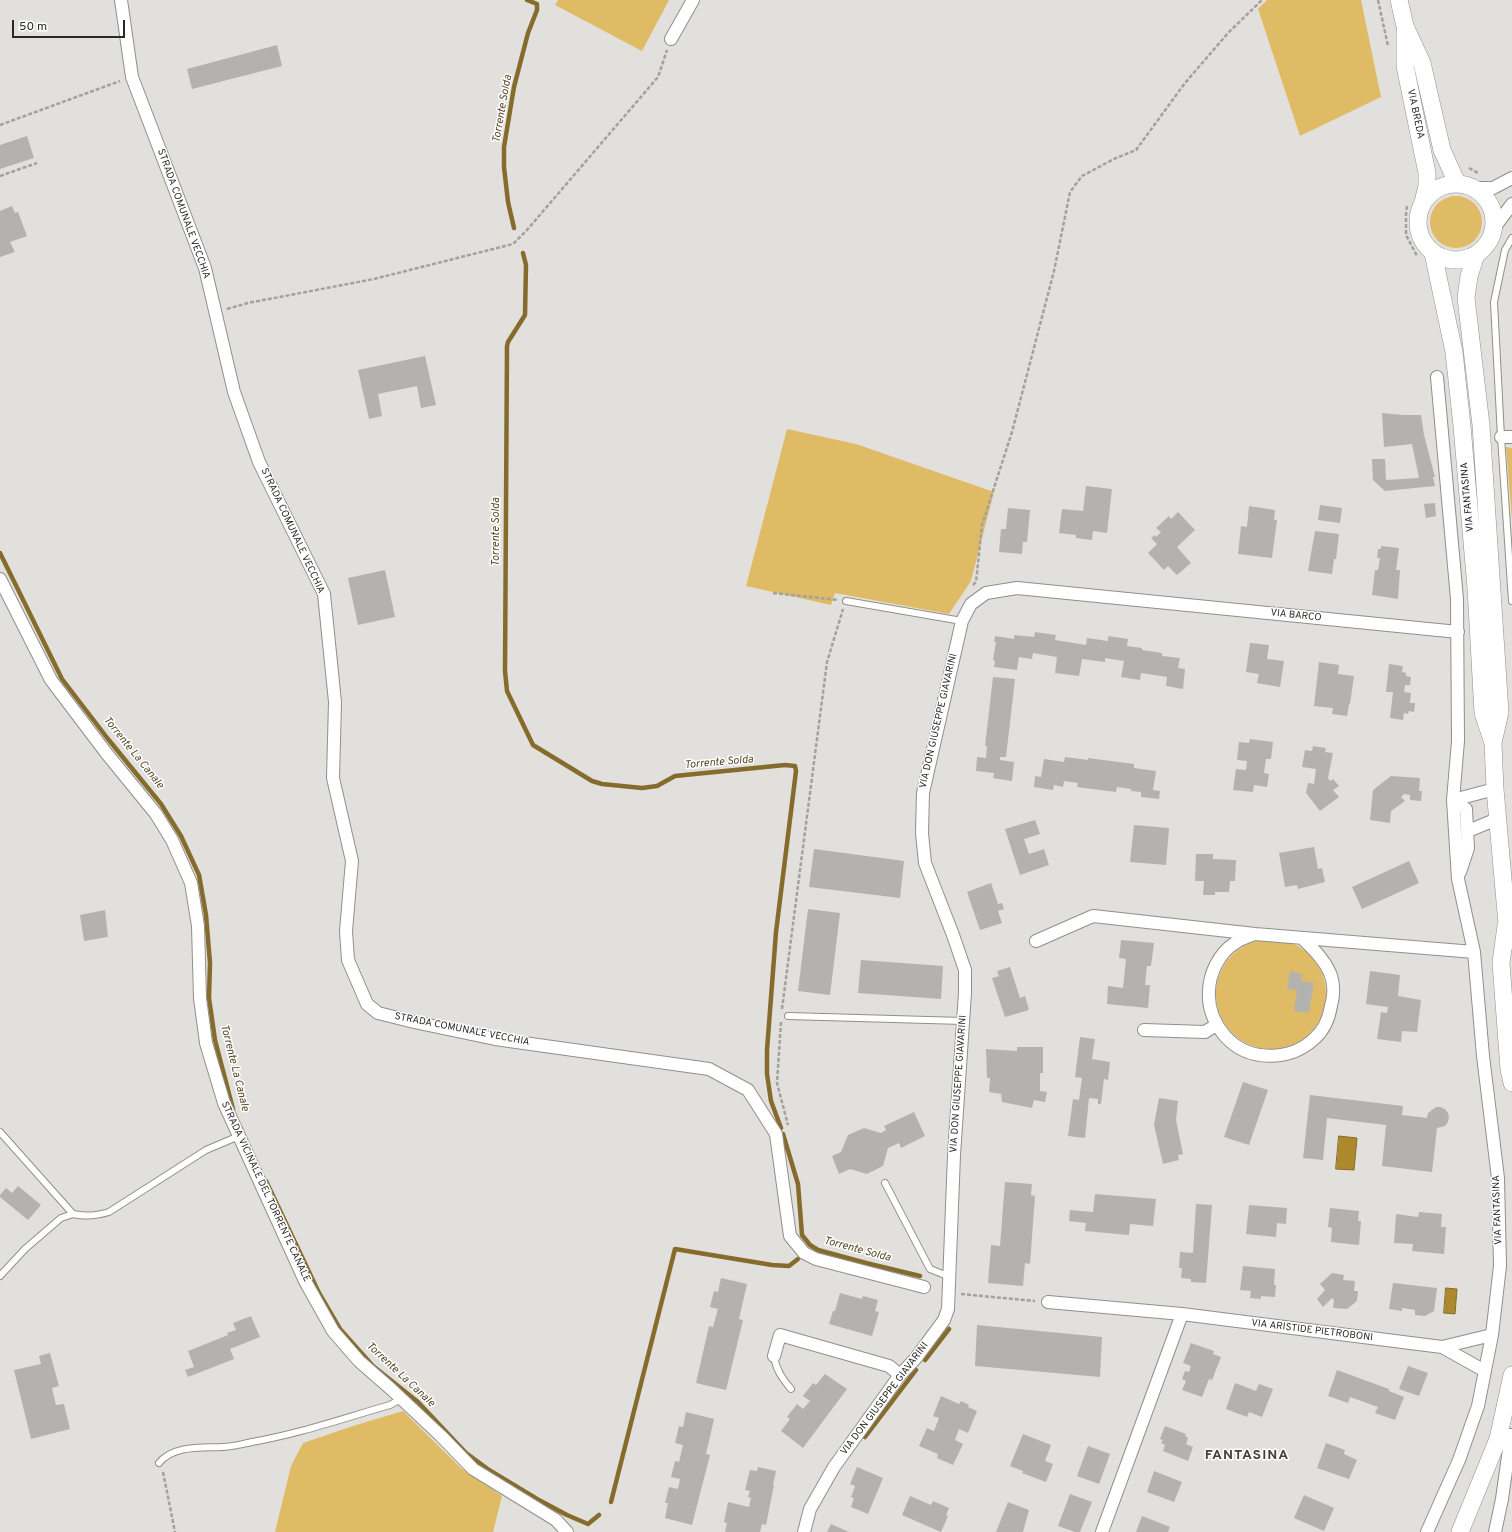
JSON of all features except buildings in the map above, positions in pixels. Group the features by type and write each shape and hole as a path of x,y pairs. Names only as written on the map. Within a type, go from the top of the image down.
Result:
{"street":[{"name":"STRADA COMUNALE VECCHIA","path":"121,0 132,77 205,268 234,392 259,462 324,594 335,702 332,778 352,861 346,931 348,960 367,1004 378,1013 496,1039 709,1069 748,1090 776,1134 790,1236 804,1253 816,1259 924,1287"},
{"path":"671,39 694,0"},
{"name":"VIA BREDA","path":"1399,0 1405,26 1422,63 1442,150 1457,183"},
{"name":"VIA BREDA","path":"1405,26 1405,66 1427,173 1427,186 1417,220 1421,239 1433,252 1446,259 1464,259 1476,255"},
{"path":"1478,181 1493,188 1512,178"},
{"path":"1478,181 1488,200 1493,214 1494,228"},
{"name":"VIA BREDA","path":"1423,202 1431,192 1441,186 1457,183 1468,185 1478,181"},
{"path":"1476,255 1486,246 1494,228 1512,204"},
{"name":"VIA FANTASINA","path":"1433,252 1454,352 1475,580 1483,713 1493,743"},
{"name":"VIA FANTASINA","path":"1476,255 1469,276 1466,298 1481,425 1500,712 1493,743 1497,819 1507,924 1512,942"},
{"path":"1437,377 1457,599 1458,740 1453,800"},
{"name":"STRADA VICINALE DEL TORRENTE CANALE","path":"0,579 51,680 107,754 156,814 172,840 191,883 198,926 200,998 206,1043 224,1103 305,1281 333,1331 359,1362 441,1436 473,1469 556,1520 567,1532"},
{"name":"VIA BARCO","path":"971,604 986,593 1017,588 1458,632"},
{"name":"VIA DON GIUSEPPE GIAVARINI","path":"804,1532 810,1510 834,1467 900,1375 916,1358 944,1320 948,1309 954,1154 965,993 965,970 925,864 922,833 923,793 962,621 971,604"},
{"path":"1453,800 1495,789"},
{"path":"1453,800 1466,809 1468,831 1468,848 1458,879"},
{"name":"VIA FANTASINA","path":"1426,1532 1459,1460 1478,1406 1492,1335 1500,1266 1498,1178 1483,1056 1474,952 1458,879 1453,800"},
{"path":"1468,831 1497,819"},
{"path":"1036,941 1093,916 1255,934 1474,952"},
{"name":"VIA FANTASINA","path":"1507,924 1501,963 1509,1069 1512,1083"},
{"path":"1255,934 1234,943 1218,960 1209,981 1208,1004 1216,1025 1231,1043 1251,1054 1274,1057 1296,1051 1315,1038 1328,1019 1334,997 1330,974 1319,954 1302,938"},
{"path":"1144,1030 1205,1032 1216,1025"},
{"name":"VIA ARISTIDE PIETROBONI","path":"1048,1302 1182,1314 1442,1347 1492,1335"},
{"path":"1102,1532 1182,1314"},
{"path":"774,1356 780,1335 889,1366 900,1375"},
{"name":"VIA ARISTIDE PIETROBONI","path":"1442,1347 1485,1371"},
{"path":"1495,1532 1509,1473 1507,1436 1512,1375"},
{"path":"1460,1532 1507,1436"}],"lane":[{"path":"1512,238 1505,250 1494,302 1506,437 1512,601"},
{"path":"846,601 962,621"},
{"path":"788,1016 963,1021"},
{"path":"0,1132 74,1214"},
{"path":"0,1276 25,1249 61,1218 74,1214 97,1216 109,1212 206,1150 239,1136"},
{"path":"885,1183 930,1269 950,1277"},
{"path":"774,1356 776,1368 781,1378 791,1389"},
{"path":"160,1463 164,1456 182,1450 222,1447 266,1440 312,1429 390,1405 401,1399"}],"path":[{"path":"971,587 976,582 982,526 1012,432 1054,271 1070,192 1082,176 1114,159 1136,150 1185,82 1228,33 1262,0"},
{"path":"215,312 248,303 374,279 513,244 527,230 658,77 671,39"},
{"path":"0,125 132,77"},
{"path":"0,176 37,163"},
{"path":"1466,165 1474,172 1478,181"},
{"path":"773,593 846,601 827,662 806,819 781,1016 777,1083 788,1129 776,1134"},
{"path":"949,1293 1048,1302"},
{"path":"160,1463 164,1474 175,1532"}],"shaded area":[{"path":"558,0 669,0 642,51 555,5"},
{"path":"1267,0 1361,0 1381,97 1300,136 1258,9"},
{"path":"1451,196 1461,196 1475,203 1482,217 1482,227 1475,241 1461,248 1451,248 1441,244 1434,237 1430,227 1430,217 1434,207 1441,200"},
{"path":"787,429 856,444 994,492 971,581 949,614 835,593 831,605 746,586"},
{"path":"1506,447 1512,448 1512,520"},
{"path":"1271,939 1292,944 1310,955 1321,973 1326,994 1321,1015 1310,1033 1292,1044 1271,1049 1250,1044 1232,1033 1221,1015 1216,994 1221,973 1232,955 1250,944"},
{"path":"1339,1136 1357,1138 1354,1170 1336,1169"},
{"path":"1446,1288 1457,1289 1455,1314 1444,1313"},
{"path":"403,1411 461,1468 502,1496 493,1532 275,1532 291,1466 303,1443"}],"waterway":[{"name":"Torrente Solda","path":"514,228 508,202 504,167 504,147 514,87 528,33 537,10 537,4 527,0"},
{"name":"Torrente Solda","path":"523,253 526,265 525,315 507,346 505,671 507,691 533,745 592,781 602,784 642,788 657,786 675,776 785,765 795,766 796,771 776,932 767,1050 767,1074 771,1101 781,1128"},
{"name":"Torrente La Canale","path":"0,553 62,679 161,804 181,836 199,875 206,915 210,963 209,998 215,1040 233,1109"},
{"name":"Torrente Solda","path":"783,1134 798,1184 802,1235 810,1245 818,1250 920,1276"},
{"name":"Torrente La Canale","path":"266,1181 319,1293 340,1329 373,1366 418,1402 466,1453 489,1470 537,1499 588,1524 599,1515"},
{"path":"611,1502 675,1249 772,1265 789,1266 798,1259"},
{"name":"Torrente Solda","path":"925,1360 949,1329"},
{"name":"Torrente Solda","path":"865,1437 916,1370"}],"district":[{"name":"FANTASINA","path":"1247,1456"}]}
